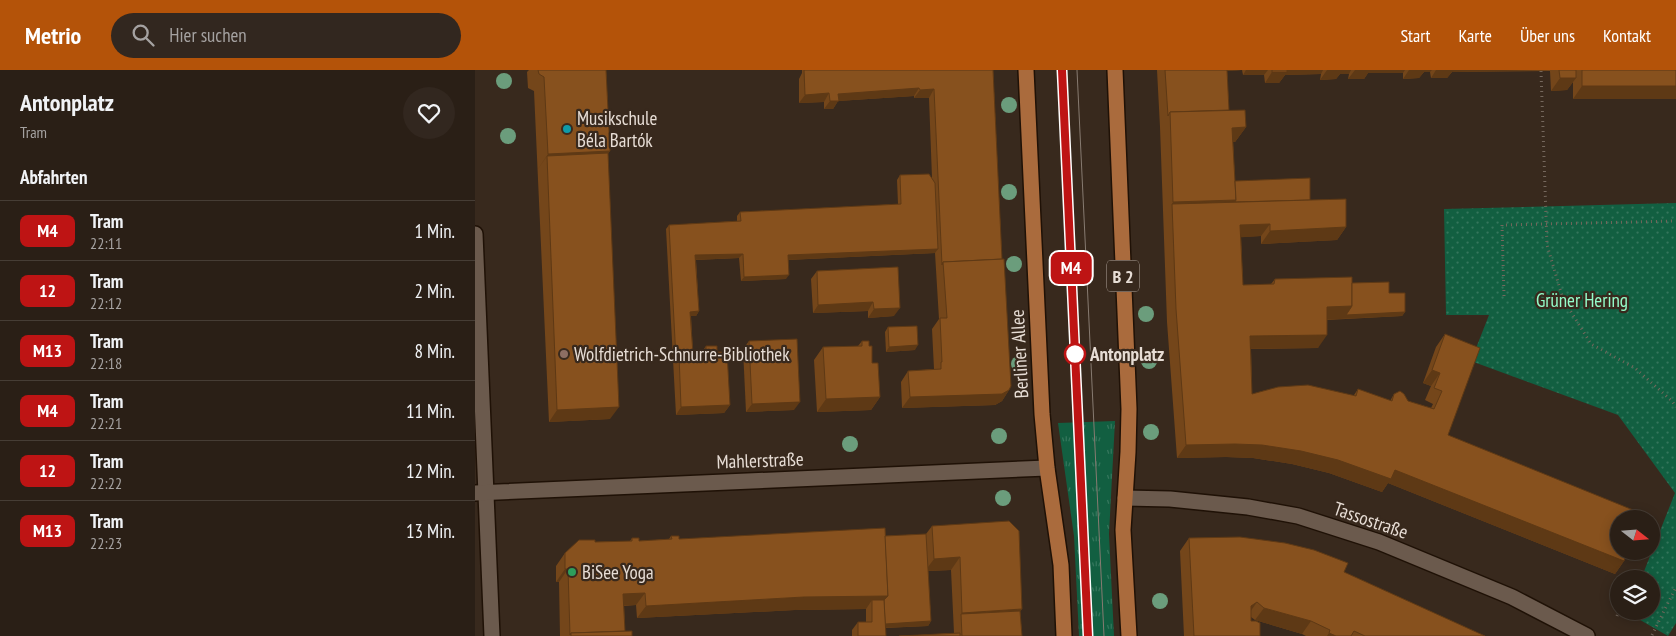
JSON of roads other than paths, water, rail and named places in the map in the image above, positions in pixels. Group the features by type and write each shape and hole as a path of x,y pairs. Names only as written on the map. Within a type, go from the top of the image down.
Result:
{"main road":[{"name":"Berliner Allee","path":"1026,70 1042,414 1047,468 1061,566 1064,636"},
{"name":"B 2","path":"1115,70 1129,409 1123,530 1129,636"}],"street":[{"path":"475,234 481,492 492,636"},
{"name":"Mahlerstraße","path":"481,492 1047,468"},
{"name":"Tassostraße","path":"1125,498 1170,499 1240,506 1298,516 1379,542 1512,597 1587,636"}],"tram line":[{"path":"1062,70 1088,636"},
{"name":"M4","path":"1062,70 1088,636"},
{"path":"1077,70 1104,636"}],"place":[{"name":"Musikschule Béla Bartók","path":"567,129"},
{"name":"Wolfdietrich-Schnurre-Bibliothek","path":"564,354"},
{"name":"Antonplatz","path":"1075,354"},
{"name":"BiSee Yoga","path":"572,572"}],"park label":[{"name":"Grüner Hering","path":"1582,300"}]}
